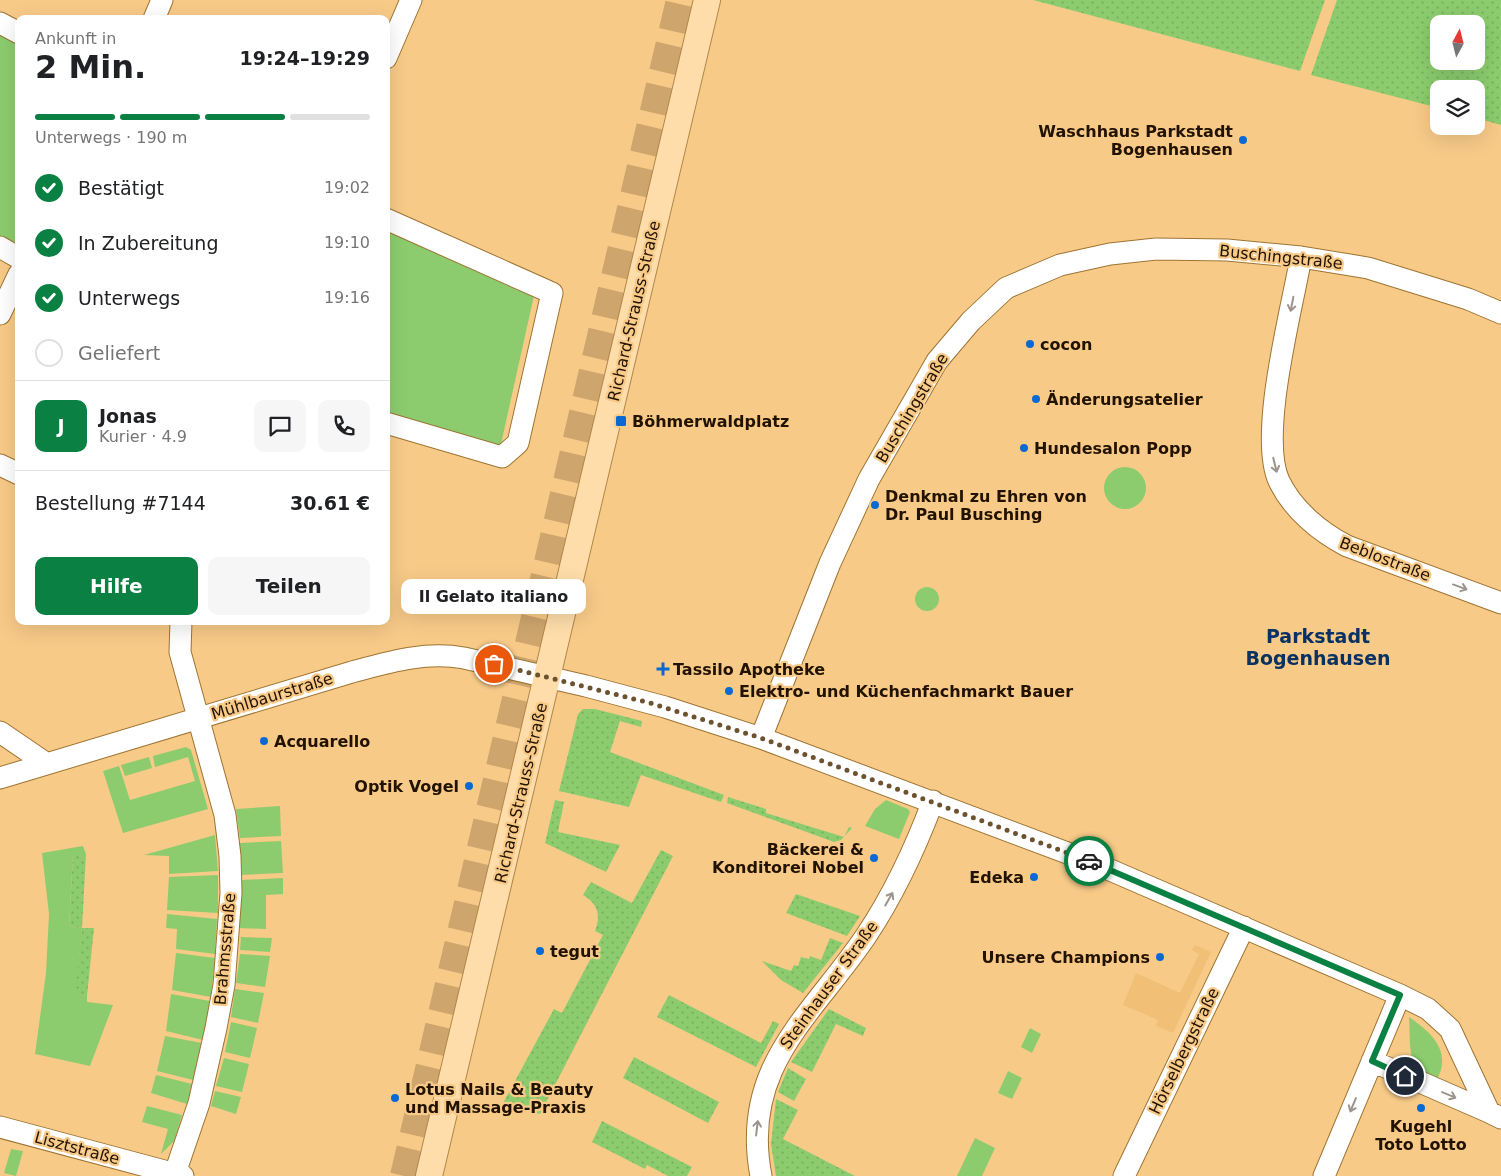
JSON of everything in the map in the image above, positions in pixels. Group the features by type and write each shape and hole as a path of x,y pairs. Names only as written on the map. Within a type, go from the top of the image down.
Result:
{"main road":[{"name":"Richard-Strauss-Straße","path":"429,1176 707,0"}],"street":[{"path":"156,15 162,0"},
{"path":"390,49 411,0"},
{"path":"0,23 15,31"},
{"path":"390,222 552,293 518,444 511,451 502,457 390,424"},
{"path":"0,247 15,256"},
{"name":"Buschingstraße","path":"761,738 830,563 869,479 937,361 971,321 1006,288 1060,265 1110,254 1156,249 1227,250 1301,256 1368,268 1468,300 1501,313"},
{"name":"Beblostraße","path":"1301,256 1274,402 1273,459 1279,481 1308,519 1325,535 1346,546 1501,603"},
{"path":"0,314 15,282"},
{"path":"0,465 15,472"},
{"name":"Brahmsstraße","path":"177,1175 208,1068 224,985 230,930 230,856 225,815 180,652 181,625"},
{"name":"Mühlbaurstraße","path":"0,778 44,762 197,719 352,672 410,657 445,654 548,677 665,708 761,738 934,801 1094,863 1400,995 1428,1008 1450,1029 1495,1115"},
{"path":"0,732 44,762"},
{"name":"Steinhauser Straße","path":"761,1176 756,1136 761,1105 773,1066 795,1028 865,937 903,874 934,801"},
{"name":"Hörselbergstraße","path":"1124,1176 1244,927"},
{"path":"1324,1176 1400,995"},
{"path":"1372,1061 1495,1115"},
{"name":"Lisztstraße","path":"0,1127 177,1175"}],"shaded area":[{"path":"1195,945 1211,952 1173,1033 1156,1026 1158,1020 1123,1005 1136,973 1180,993 1199,954 1192,950"}],"green space":[{"path":"1033,0 1325,0 1300,71"},
{"path":"1337,0 1501,0 1501,125 1485,121 1485,80 1430,80 1430,106 1311,75"},
{"path":"0,29 15,37 15,247 0,239"},
{"path":"390,227 535,291 499,453 390,420"},
{"path":"1129,467 1137,470 1143,476 1146,488 1143,500 1137,506 1121,509 1113,506 1107,500 1104,484 1107,476 1113,470"},
{"path":"927,587 936,590 939,599 936,608 927,611 918,608 915,599 918,590"},
{"path":"583,709 595,709 642,721 641,727 620,721 610,752 724,795 721,802 641,775 629,807 559,791 578,714"},
{"path":"186,747 191,750 208,809 123,833 103,771 119,766 130,800 195,781 188,757 155,767 153,756"},
{"path":"149,757 152,768 125,776 121,765"},
{"path":"728,797 766,809 766,813 844,837 834,842 727,803"},
{"path":"555,800 564,802 558,832 620,845 606,872 545,843"},
{"path":"886,800 908,809 910,812 899,839 865,826 875,809"},
{"path":"280,806 281,836 240,838 236,809"},
{"path":"849,827 852,828 844,836"},
{"path":"215,835 218,871 169,874 169,856 144,855"},
{"path":"281,841 283,873 240,875 240,843"},
{"path":"83,846 86,854 73,854 69,926 82,928 76,993 87,996 87,1002 113,1005 90,1066 35,1054 46,973 49,914 42,853"},
{"path":"661,850 673,856 540,1114 502,1105 554,1009 562,1013 603,935 595,931 598,915 595,906 583,895 591,882 632,903"},
{"path":"73,854 86,854 82,928 69,926"},
{"path":"218,875 218,913 167,910 169,877"},
{"path":"283,878 283,894 266,895 266,929 239,928 241,880"},
{"path":"796,894 860,916 847,936 786,913"},
{"path":"167,914 217,919 215,954 176,949 177,929 166,928"},
{"path":"82,928 94,928 87,996 75,994"},
{"path":"241,937 272,938 270,952 240,950"},
{"path":"830,938 843,943 803,993 781,980 762,961 791,971 794,965 798,966 801,957 809,959 810,956 821,960"},
{"path":"176,953 215,958 211,997 172,990"},
{"path":"240,954 270,956 265,987 236,983"},
{"path":"235,989 264,993 258,1023 231,1017"},
{"path":"171,994 210,1001 203,1040 166,1031"},
{"path":"669,995 761,1043 773,1021 779,1024 756,1067 657,1017"},
{"path":"829,1009 866,1028 863,1036 836,1024 812,1072 791,1062"},
{"path":"1409,1017 1438,1044 1442,1061 1441,1071 1436,1081 1426,1077 1414,1064 1410,1047"},
{"path":"231,1022 257,1028 250,1058 225,1052"},
{"path":"1030,1028 1041,1034 1032,1053 1021,1047"},
{"path":"165,1036 202,1043 193,1080 157,1071"},
{"path":"634,1057 719,1102 708,1123 623,1078"},
{"path":"224,1058 249,1064 242,1092 216,1086"},
{"path":"788,1068 806,1079 794,1101 778,1092"},
{"path":"1008,1071 1022,1078 1012,1099 998,1093"},
{"path":"156,1075 192,1084 187,1104 151,1093"},
{"path":"215,1091 241,1097 236,1114 211,1106"},
{"path":"776,1099 798,1110 783,1139 855,1176 776,1176 771,1144"},
{"path":"147,1106 182,1115 175,1140 161,1154 168,1129 142,1122"},
{"path":"602,1121 692,1167 687,1176 668,1176 647,1165 645,1169 592,1142"},
{"path":"975,1138 995,1148 982,1176 957,1176"},
{"path":"11,1149 23,1151 16,1176 4,1173"}],"tunnel":[{"path":"404,1176 680,0"}],"way so far":[{"path":"494,664 650,703 761,738 934,801 1089,861"}],"place":[{"name":"Waschhaus Parkstadt Bogenhausen","path":"1243,140"},
{"name":"cocon","path":"1030,344"},
{"name":"Änderungsatelier","path":"1036,399"},
{"name":"Böhmerwaldplatz","path":"621,421"},
{"name":"Hundesalon Popp","path":"1024,448"},
{"name":"Denkmal zu Ehren von Dr. Paul Busching","path":"875,505"},
{"name":"Il Gelato italiano","path":"494,664"},
{"name":"Tassilo Apotheke","path":"663,669"},
{"name":"Elektro- und Küchenfachmarkt Bauer","path":"729,691"},
{"name":"Acquarello","path":"264,741"},
{"name":"Optik Vogel","path":"469,786"},
{"name":"Bäckerei & Konditorei Nobel","path":"874,858"},
{"name":"Edeka","path":"1034,877"},
{"name":"tegut","path":"540,951"},
{"name":"Unsere Champions","path":"1160,957"},
{"name":"Lotus Nails & Beauty und Massage-Praxis","path":"395,1098"},
{"name":"Kugehl Toto Lotto","path":"1421,1108"}],"district":[{"name":"Parkstadt Bogenhausen","path":"1318,647"}],"route":[{"path":"1089,861 1400,995 1372,1061 1405,1076"}]}
